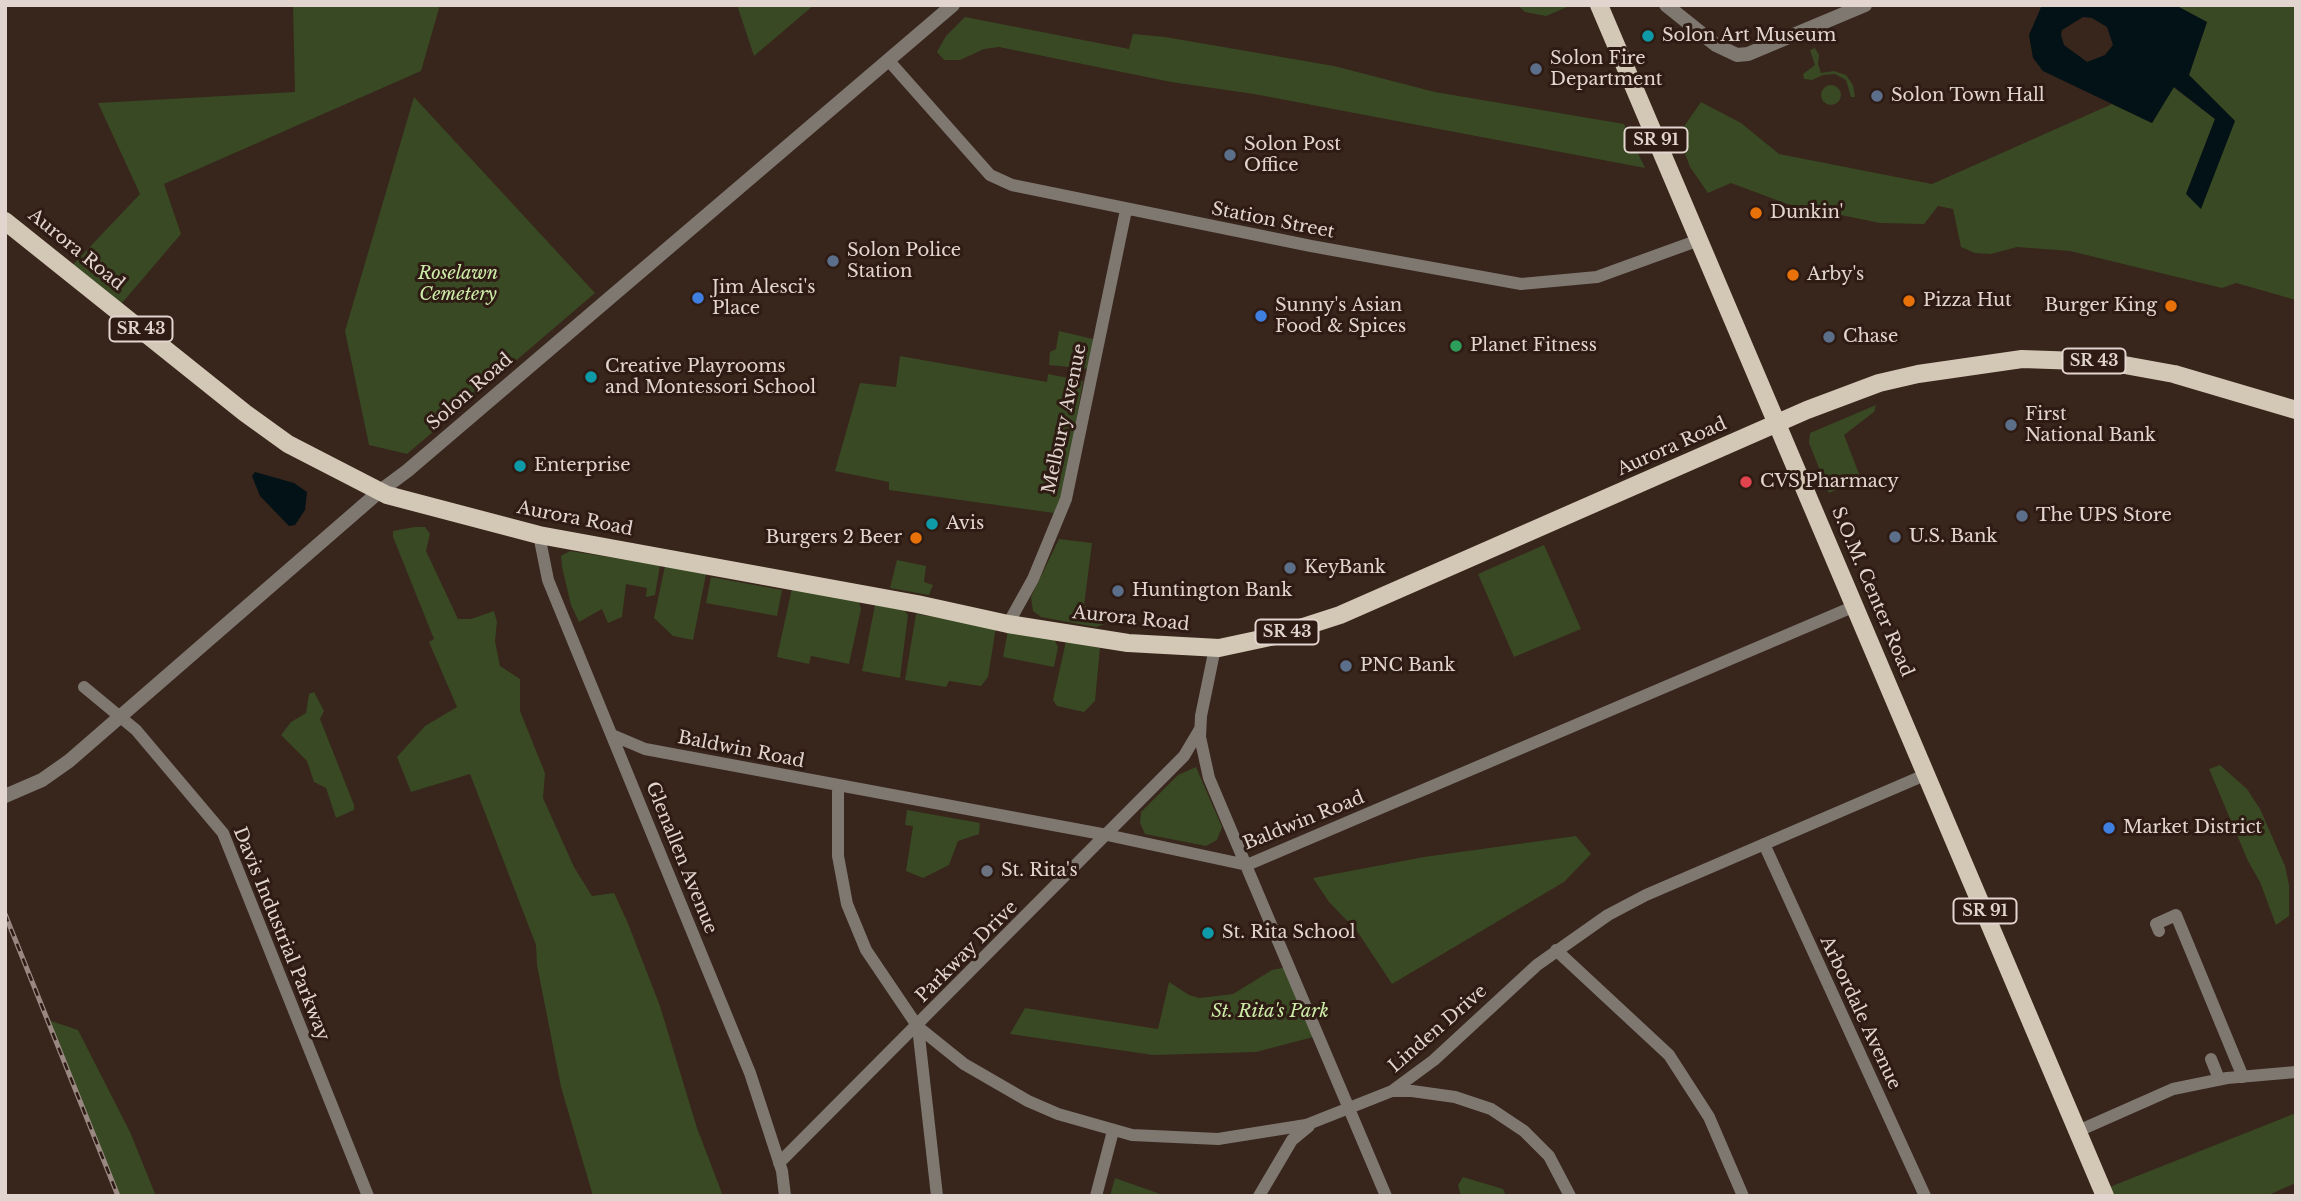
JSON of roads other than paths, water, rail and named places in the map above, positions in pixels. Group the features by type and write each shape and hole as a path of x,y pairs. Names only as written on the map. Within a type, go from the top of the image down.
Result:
{"main road":[{"name":"S.O.M. Center Road","path":"1604,10 2105,1196"},
{"name":"Aurora Road","path":"5,221 245,413 288,444 380,491 424,506 539,535 917,604 1008,624 1128,643 1215,648 1275,636 1340,615 1778,423 1885,381 1938,370 2022,359 2108,362 2174,374 2296,410"}],"street":[{"name":"Solon Road","path":"5,796 42,780 121,717 380,491 407,471 953,5"},
{"path":"1666,5 1716,45 1737,55 1748,54 1865,5"},
{"name":"Station Street","path":"889,61 989,175 1012,185 1126,210 1521,284 1597,277 1699,240"},
{"name":"Melbury Avenue","path":"1008,624 1033,579 1066,499 1126,210"},
{"name":"Glenallen Avenue","path":"539,535 548,580 750,1073 779,1163 785,1196"},
{"name":"Baldwin Road","path":"612,735 645,749 838,788 1107,835 1247,865 1855,606"},
{"path":"1215,648 1204,695 1200,729 1209,778 1385,1196"},
{"name":"Davis Industrial Parkway","path":"84,687 121,717 223,833 368,1196"},
{"name":"Parkway Drive","path":"779,1163 918,1027 1184,756 1200,729"},
{"name":"Linden Drive","path":"838,788 838,856 847,904 870,958 918,1027 964,1064 1028,1101 1113,1130 1178,1139 1217,1139 1269,1133 1312,1123 1392,1091 1434,1060 1556,950 1646,895 1927,774"},
{"name":"Arbordale Avenue","path":"1764,844 1925,1196"},
{"path":"2160,931 2156,924 2176,915 2243,1077"},
{"path":"1556,950 1669,1055 1709,1117 1743,1196"},
{"path":"918,1027 936,1196"},
{"path":"2211,1059 2219,1079"},
{"path":"2078,1131 2173,1089 2219,1079 2296,1072"},
{"path":"1392,1091 1455,1097 1491,1109 1524,1131 1549,1156 1570,1196"},
{"path":"1259,1196 1292,1140 1312,1123"},
{"path":"1096,1196 1113,1130"}],"railway":[{"path":"5,914 118,1196"}],"place":[{"name":"Solon Art Museum","path":"1648,36"},
{"name":"Solon Fire Department","path":"1536,69"},
{"name":"Solon Town Hall","path":"1877,96"},
{"name":"Solon Post Office","path":"1230,155"},
{"name":"Dunkin'","path":"1756,213"},
{"name":"Solon Police Station","path":"833,261"},
{"name":"Arby's","path":"1793,275"},
{"name":"Jim Alesci's Place","path":"698,298"},
{"name":"Pizza Hut","path":"1909,301"},
{"name":"Burger King","path":"2171,306"},
{"name":"Sunny's Asian Food & Spices","path":"1261,316"},
{"name":"Chase","path":"1829,337"},
{"name":"Planet Fitness","path":"1456,346"},
{"name":"Creative Playrooms and Montessori School","path":"591,377"},
{"name":"First National Bank","path":"2011,425"},
{"name":"Enterprise","path":"520,466"},
{"name":"CVS Pharmacy","path":"1746,482"},
{"name":"The UPS Store","path":"2022,516"},
{"name":"Avis","path":"932,524"},
{"name":"U.S. Bank","path":"1895,537"},
{"name":"Burgers 2 Beer","path":"916,538"},
{"name":"KeyBank","path":"1290,568"},
{"name":"Huntington Bank","path":"1118,591"},
{"name":"PNC Bank","path":"1346,666"},
{"name":"Market District","path":"2109,828"},
{"name":"St. Rita's","path":"987,871"},
{"name":"St. Rita School","path":"1208,933"}],"park label":[{"name":"Roselawn Cemetery","path":"458,284"},
{"name":"St. Rita's Park","path":"1270,1012"}]}
